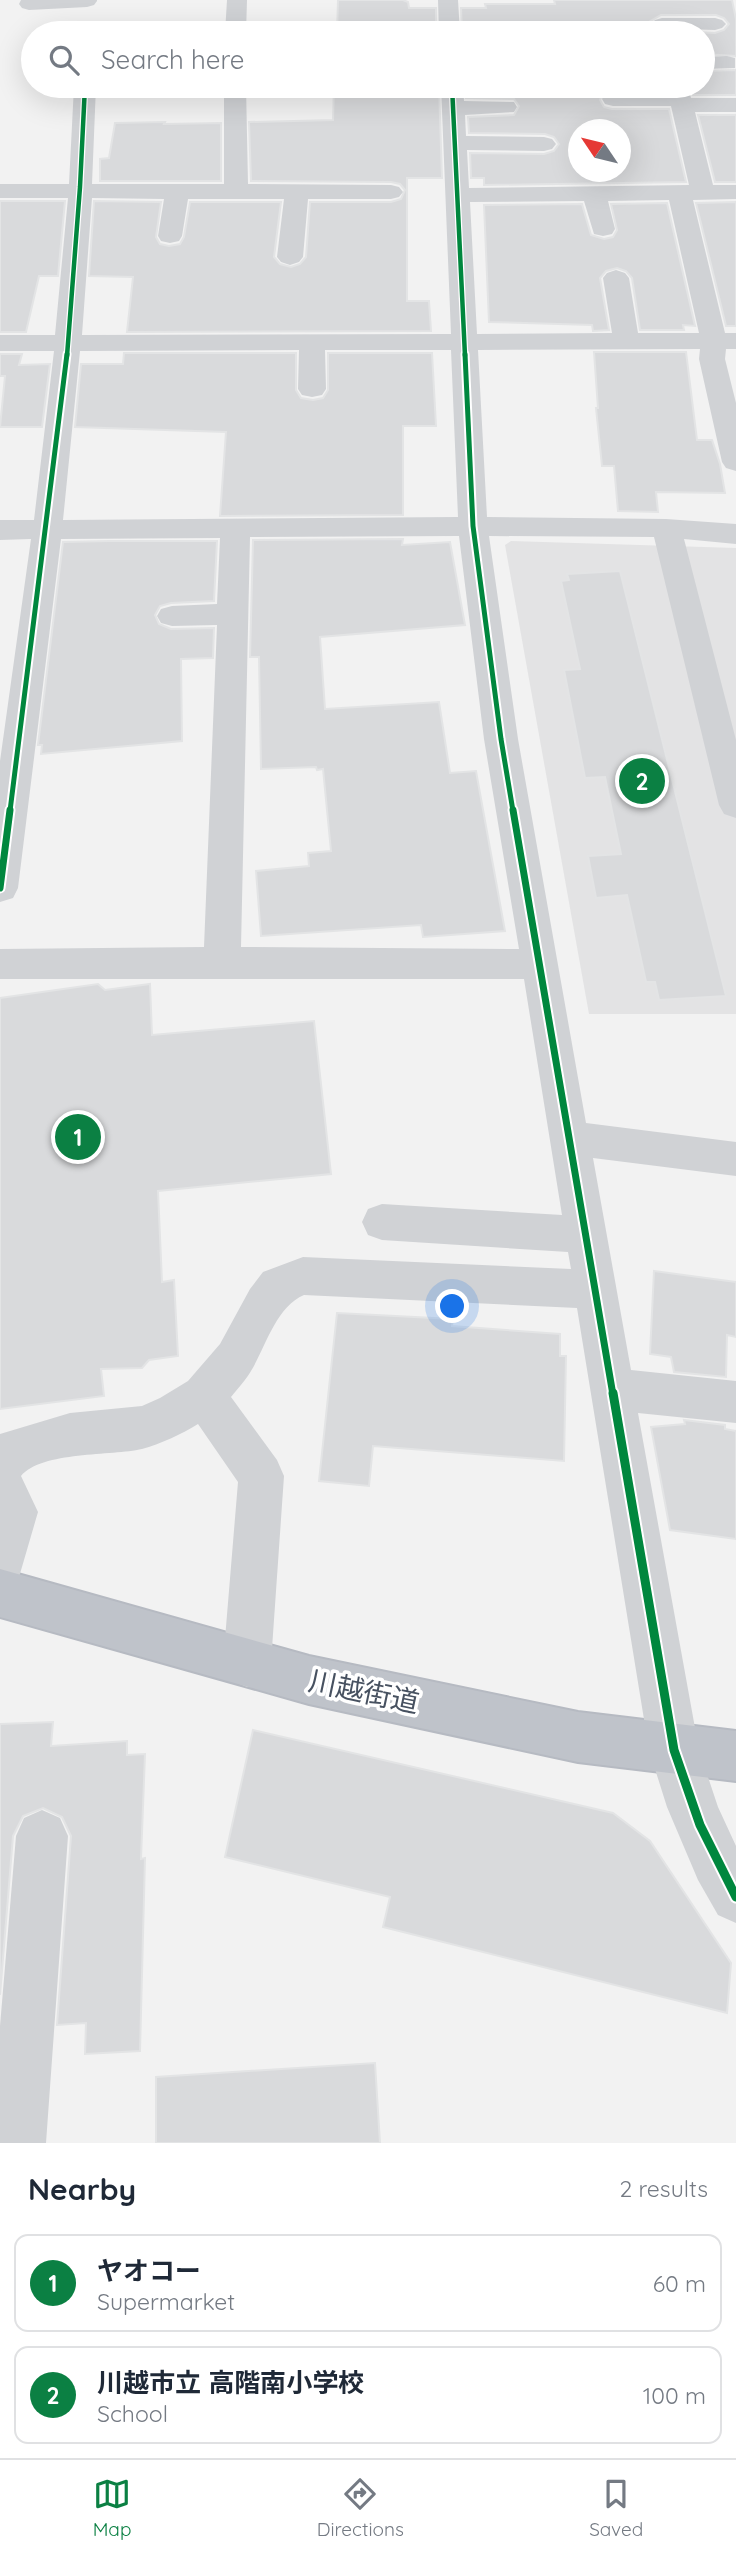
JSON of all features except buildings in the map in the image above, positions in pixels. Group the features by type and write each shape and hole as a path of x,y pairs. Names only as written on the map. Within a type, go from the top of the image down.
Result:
{"highway":[{"name":"川越街道","path":"0,1593 310,1680 578,1737 736,1756"}],"street":[{"path":"236,21 237,0"},
{"path":"449,0 450,21"},
{"path":"656,0 661,21"},
{"path":"29,4 87,8"},
{"path":"715,63 727,63"},
{"path":"0,888 69,344 82,191 85,98"},
{"path":"234,98 236,191"},
{"path":"452,98 474,526 501,739 674,1749 691,1810 736,1897"},
{"path":"457,98 506,107"},
{"path":"613,99 646,98"},
{"path":"680,98 691,192 725,341 712,359 736,462"},
{"path":"687,98 736,105"},
{"path":"455,143 544,144"},
{"path":"0,191 391,191"},
{"path":"170,236 177,191"},
{"path":"290,257 297,192"},
{"path":"456,195 736,192"},
{"path":"594,193 603,229"},
{"path":"616,278 626,341"},
{"path":"312,341 312,389"},
{"path":"0,343 725,341"},
{"path":"0,530 474,526 666,528 736,534"},
{"path":"666,528 736,805"},
{"path":"222,962 235,529"},
{"path":"172,616 233,614"},
{"path":"0,964 539,964"},
{"path":"571,1138 736,1159"},
{"path":"382,1222 586,1235"},
{"path":"0,1466 14,1450 70,1435 143,1427 176,1413 204,1396 235,1358 265,1303 278,1286 303,1276 594,1289"},
{"path":"613,1389 736,1402"},
{"path":"204,1396 261,1476 247,1663"},
{"path":"0,1481 15,1512 0,1567"},
{"path":"18,2143 42,1836"}],"shaded area":[{"path":"511,541 736,548 736,1014 589,1014 505,545"}],"cycle path":[{"path":"0,888 64,388 84,98"},
{"path":"453,98 473,526 501,739 674,1750 700,1825 716,1862 736,1897"}],"place":[{"name":"川越市立 高階南小学校","path":"642,781"},
{"name":"ヤオコー","path":"78,1137"}]}
